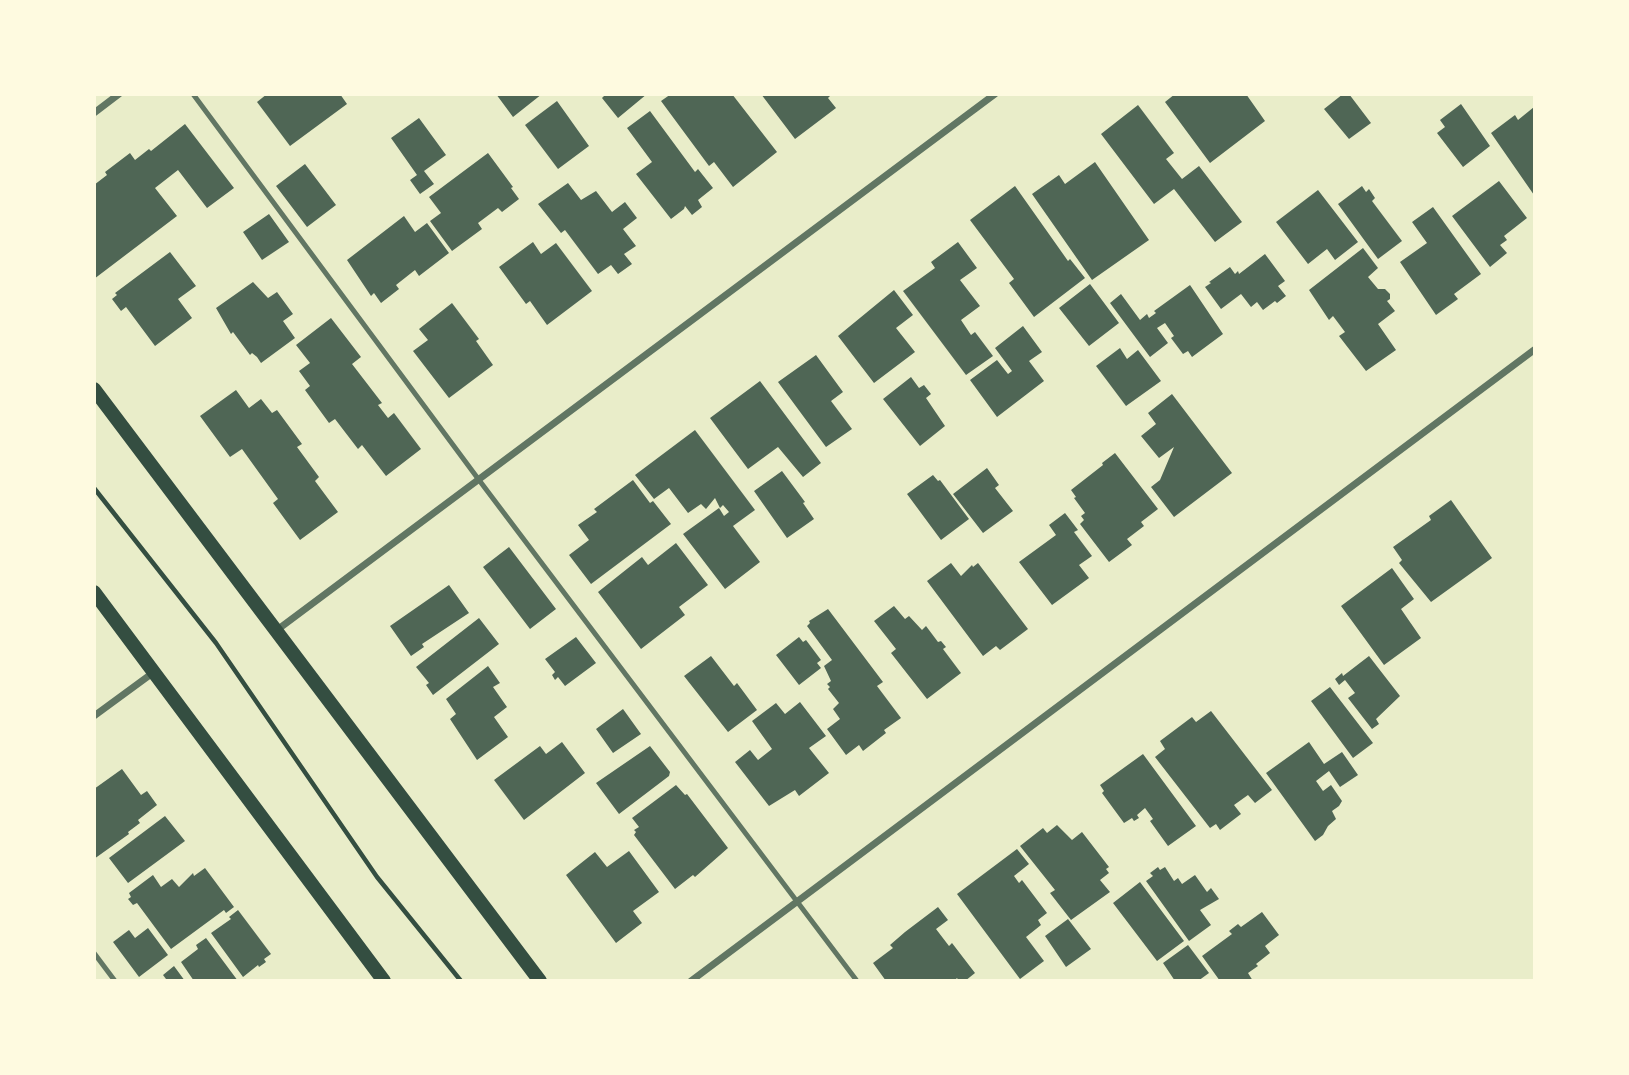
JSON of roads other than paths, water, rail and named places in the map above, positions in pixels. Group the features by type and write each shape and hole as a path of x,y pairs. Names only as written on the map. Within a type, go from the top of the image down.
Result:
{"main road":[{"path":"94,389 540,981"},
{"path":"94,592 384,981"}],"street":[{"path":"94,113 119,94"},
{"path":"278,630 995,94"},
{"path":"691,981 1535,350"},
{"path":"94,716 154,671"}],"lane":[{"path":"193,94 479,480 857,981"},
{"path":"94,953 115,981"}]}
